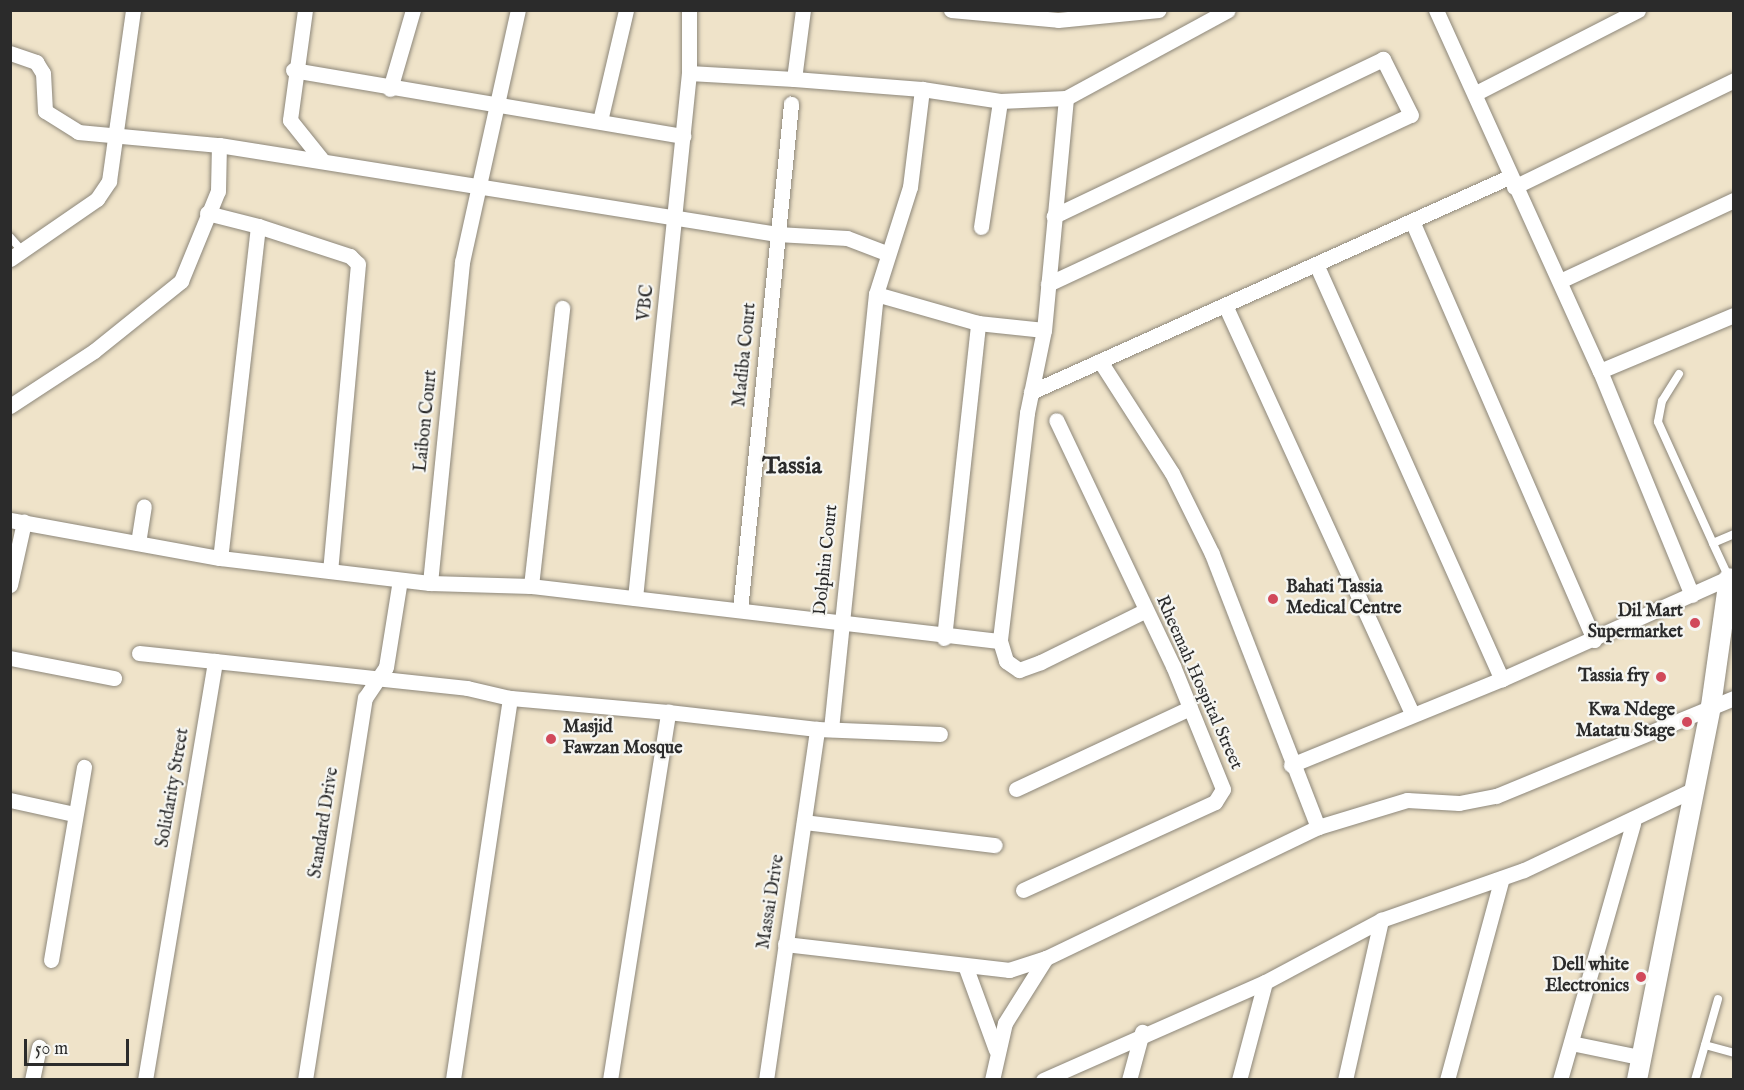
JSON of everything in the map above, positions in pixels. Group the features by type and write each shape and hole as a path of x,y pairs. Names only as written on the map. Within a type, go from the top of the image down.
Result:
{"street":[{"path":"16,255 104,190 113,171 113,138 134,10"},
{"path":"305,10 293,70 291,126 322,160"},
{"path":"390,90 413,10"},
{"name":"Laibon Court","path":"430,583 462,262 480,189 494,104 518,10"},
{"path":"600,122 626,10"},
{"name":"VBC","path":"635,598 676,217 689,74 689,10"},
{"path":"794,79 802,10"},
{"path":"951,10 1058,16 1156,11"},
{"path":"689,74 922,89 1000,101 1066,98 1228,10"},
{"path":"1436,10 1476,93 1512,182 1600,371 1692,595"},
{"path":"1476,93 1638,10"},
{"path":"10,53 40,67 42,101 51,118 78,132 113,138 219,146 322,160 480,189 777,234 847,238 886,253"},
{"path":"1048,284 1411,115 1383,59 1054,216"},
{"path":"293,70 390,90 494,104 683,136"},
{"path":"1031,392 1412,221 1512,182 1734,80"},
{"name":"Dolphin Court","path":"824,729 840,622 876,294 886,253 910,187 922,89"},
{"path":"1066,98 1044,330 1031,392 1000,641 1006,661 1019,670 1144,611"},
{"path":"981,227 1000,101"},
{"name":"Madiba Court","path":"740,610 791,104"},
{"path":"10,406 94,351 181,281 194,260 207,213 220,183 219,146"},
{"path":"1560,281 1734,200"},
{"path":"207,213 258,226 350,255 358,264 330,569"},
{"path":"1412,221 1594,640"},
{"path":"220,558 258,226"},
{"path":"1316,264 1503,680"},
{"path":"876,294 978,323 1044,330"},
{"path":"1225,305 1411,712"},
{"path":"531,586 562,308"},
{"path":"1600,371 1734,315"},
{"path":"944,638 978,323"},
{"path":"1100,361 1173,473 1212,554 1291,765 1318,827"},
{"name":"Rheemah Hospital Street","path":"1023,890 1221,797 1222,785 1190,708 1056,420"},
{"path":"138,543 144,506"},
{"path":"10,585 17,521 220,558 330,569 400,580 531,586 840,622 944,638 1000,641"},
{"path":"1291,765 1411,712 1503,680 1731,577"},
{"path":"1637,1080 1690,791 1711,706 1731,577"},
{"name":"Standard Drive","path":"304,1080 365,698 374,680 386,667 400,580"},
{"path":"139,653 374,680 467,688 510,698 824,729 940,734"},
{"path":"10,658 114,678"},
{"name":"Solidarity Street","path":"145,1080 215,661"},
{"path":"453,1080 510,698"},
{"path":"785,944 999,972 1046,958 1318,827 1407,800 1459,804 1496,796 1734,698"},
{"path":"1016,789 1190,708"},
{"path":"610,1080 668,712"},
{"name":"Massai Drive","path":"766,1080 804,822 824,729"},
{"path":"51,960 74,814 84,767"},
{"path":"1043,1080 1142,1032 1265,982 1382,920 1502,878 1633,823 1690,791"},
{"path":"10,800 74,814"},
{"path":"804,822 995,845"},
{"path":"1560,1080 1633,823"},
{"path":"1447,1080 1502,878"},
{"path":"1345,1080 1382,920"},
{"path":"992,1080 996,1052 1005,1023 1046,958"},
{"path":"966,968 996,1052"},
{"path":"1239,1080 1265,982"},
{"path":"1129,1080 1142,1032"},
{"path":"1571,1043 1640,1057"},
{"path":"32,1080 39,1047"}],"lane":[{"path":"10,237 16,255"},
{"path":"1679,374 1662,401 1658,422 1731,577"},
{"path":"1713,543 1734,534"},
{"path":"1695,1080 1718,999"},
{"path":"1705,1045 1734,1053"}],"place":[{"name":"Bahati Tassia Medical Centre","path":"1273,599"},
{"name":"Dil Mart Supermarket","path":"1695,623"},
{"name":"Tassia fry","path":"1661,677"},
{"name":"Kwa Ndege Matatu Stage","path":"1687,722"},
{"name":"Masjid Fawzan Mosque","path":"551,739"},
{"name":"Dell white Electronics","path":"1641,977"}],"district":[{"name":"Tassia","path":"792,467"}]}
